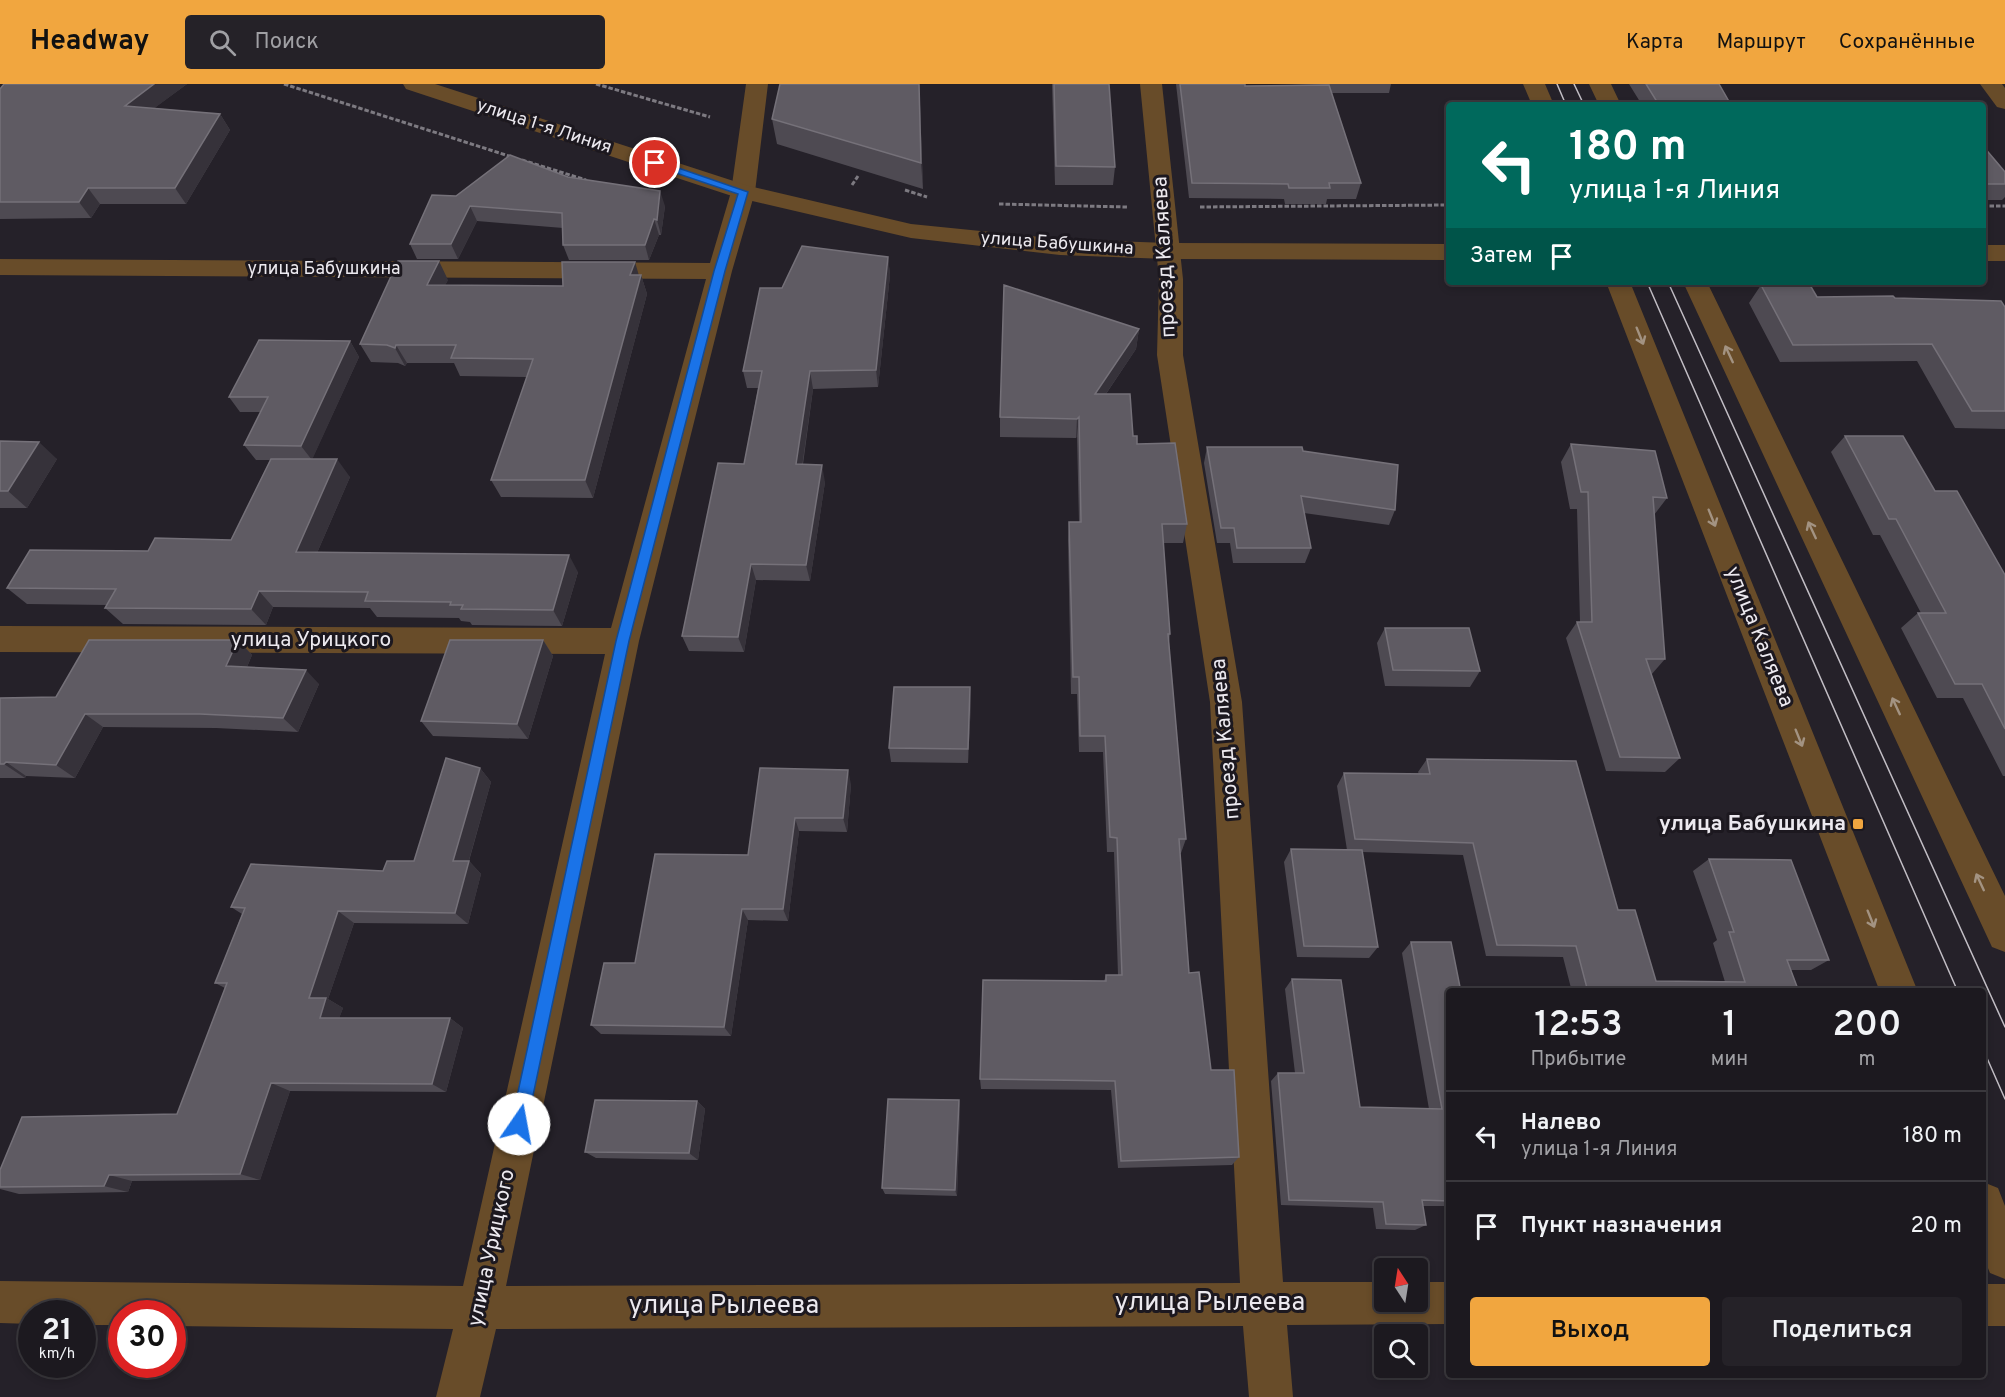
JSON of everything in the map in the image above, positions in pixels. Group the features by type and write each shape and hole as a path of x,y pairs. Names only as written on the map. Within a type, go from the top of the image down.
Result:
{"street":[{"name":"улица 1-я Линия","path":"414,84 743,192"},
{"name":"улица Урицкого","path":"458,1397 480,1308 623,641 720,271 743,192 747,146 757,84"},
{"name":"проезд Каляева","path":"1151,84 1166,207 1167,251 1171,279 1170,355 1226,702 1263,1303 1271,1397"},
{"path":"1534,84 1542,102"},
{"path":"1600,84 1609,102"},
{"path":"1991,84 2005,102"},
{"name":"улица Бабушкина","path":"743,192 911,231 1060,247 1167,251 1446,252"},
{"path":"1986,253 2005,253"},
{"name":"улица Бабушкина","path":"0,267 720,271"},
{"name":"улица Каляева","path":"1619,285 1897,988"},
{"path":"1696,285 2005,935"},
{"name":"улица Урицкого","path":"0,639 623,641"},
{"path":"1986,1210 2005,1258"},
{"name":"улица Рылеева","path":"0,1302 480,1308 1446,1303"},
{"path":"1986,1305 2005,1305"}],"path":[{"path":"596,84 710,117"},
{"path":"1986,206 2005,206"}],"building":[{"path":"4,84 154,84 125,106 220,114 175,188 88,188 79,202 0,202 0,89"},
{"path":"780,84 919,84 921,163 772,119"},
{"path":"1054,84 1109,84 1115,167 1056,166"},
{"path":"1180,84 1329,85 1361,183 1329,183 1330,188 1289,188 1288,184 1192,183"},
{"path":"1646,84 1719,84 1729,102 1657,102"},
{"path":"1986,150 2005,172 2005,184 1986,184"},
{"path":"510,155 568,177 660,191 657,220 654,219 645,245 563,245 562,213 470,206 451,244 410,244 432,195 456,196"},
{"path":"802,246 888,257 876,370 810,371 796,464 822,465 806,565 751,564 738,637 682,636 718,463 744,464 762,371 743,371 760,288 782,288"},
{"path":"398,261 439,261 427,285 563,286 562,262 635,262 630,275 641,275 585,480 491,480 533,359 451,358 456,345 396,345 395,348 387,345 360,344"},
{"path":"1004,285 1139,329 1095,394 1130,394 1133,436 1137,436 1137,444 1175,443 1187,524 1162,524 1170,634 1168,634 1186,839 1179,839 1189,973 1199,972 1211,1070 1234,1070 1239,1157 1121,1161 1115,1081 980,1079 983,980 1106,981 1106,975 1122,975 1117,838 1110,837 1105,736 1080,736 1079,677 1073,677 1069,522 1081,522 1079,417 1077,419 1000,417"},
{"path":"1761,285 1810,285 1817,297 1893,296 1895,298 2001,301 2005,307 2005,411 1972,411 1932,344 1793,345"},
{"path":"259,340 350,341 301,446 244,445 268,397 229,397"},
{"path":"1845,436 1903,436 1935,491 1957,491 2005,575 2005,729 1982,684 1955,684 1918,613 1946,613 1896,519 1889,519"},
{"path":"0,441 39,442 8,491 0,491"},
{"path":"1571,444 1655,451 1667,498 1653,497 1665,659 1646,659 1680,758 1620,757 1577,622 1592,622 1588,492 1581,492"},
{"path":"1207,447 1302,447 1303,451 1398,465 1395,510 1301,496 1311,548 1237,548 1234,528 1221,528"},
{"path":"271,459 337,459 296,552 569,555 553,610 461,609 463,605 450,605 451,602 365,601 368,592 259,591 251,609 105,608 116,589 7,588 30,550 148,551 155,538 231,540"},
{"path":"1385,628 1469,628 1480,671 1393,670"},
{"path":"89,640 238,640 226,666 306,670 283,718 200,714 85,714 56,765 6,762 0,764 0,698 56,697"},
{"path":"450,640 543,640 517,724 421,721"},
{"path":"894,687 970,687 968,749 889,748"},
{"path":"446,758 480,768 453,861 469,861 455,913 338,911 309,998 326,998 320,1018 450,1018 432,1084 271,1083 240,1174 109,1175 104,1186 0,1187 0,1170 22,1117 177,1114 227,983 215,983 245,908 231,907 251,864 383,871 387,861 414,861"},
{"path":"1427,759 1576,761 1618,910 1635,910 1656,981 1745,982 1729,932 1734,932 1709,859 1791,860 1829,960 1787,960 1798,988 1587,988 1576,946 1497,945 1473,843 1355,839 1344,773 1430,774"},
{"path":"760,768 848,770 843,818 795,818 783,909 742,909 724,1027 591,1025 604,963 635,963 655,854 748,855"},
{"path":"1291,849 1362,850 1378,947 1304,946"},
{"path":"1411,942 1451,942 1460,988 1446,988 1446,1201 1422,1200 1426,1225 1386,1224 1383,1202 1289,1200 1278,1073 1304,1073 1292,979 1341,980 1360,1107 1442,1109"},
{"path":"888,1099 959,1100 955,1190 882,1188"},
{"path":"595,1100 697,1101 689,1153 585,1152"}],"tram line":[{"path":"1557,84 1565,102"},
{"path":"1574,84 1583,102"},
{"path":"1648,285 1956,988"},
{"path":"1669,285 2005,1027"},
{"path":"1986,1056 2005,1099"}],"place":[{"name":"улица Бабушкина","path":"1858,824"}],"route":[{"path":"519,1124 623,641 720,271 743,192 655,163"}]}
